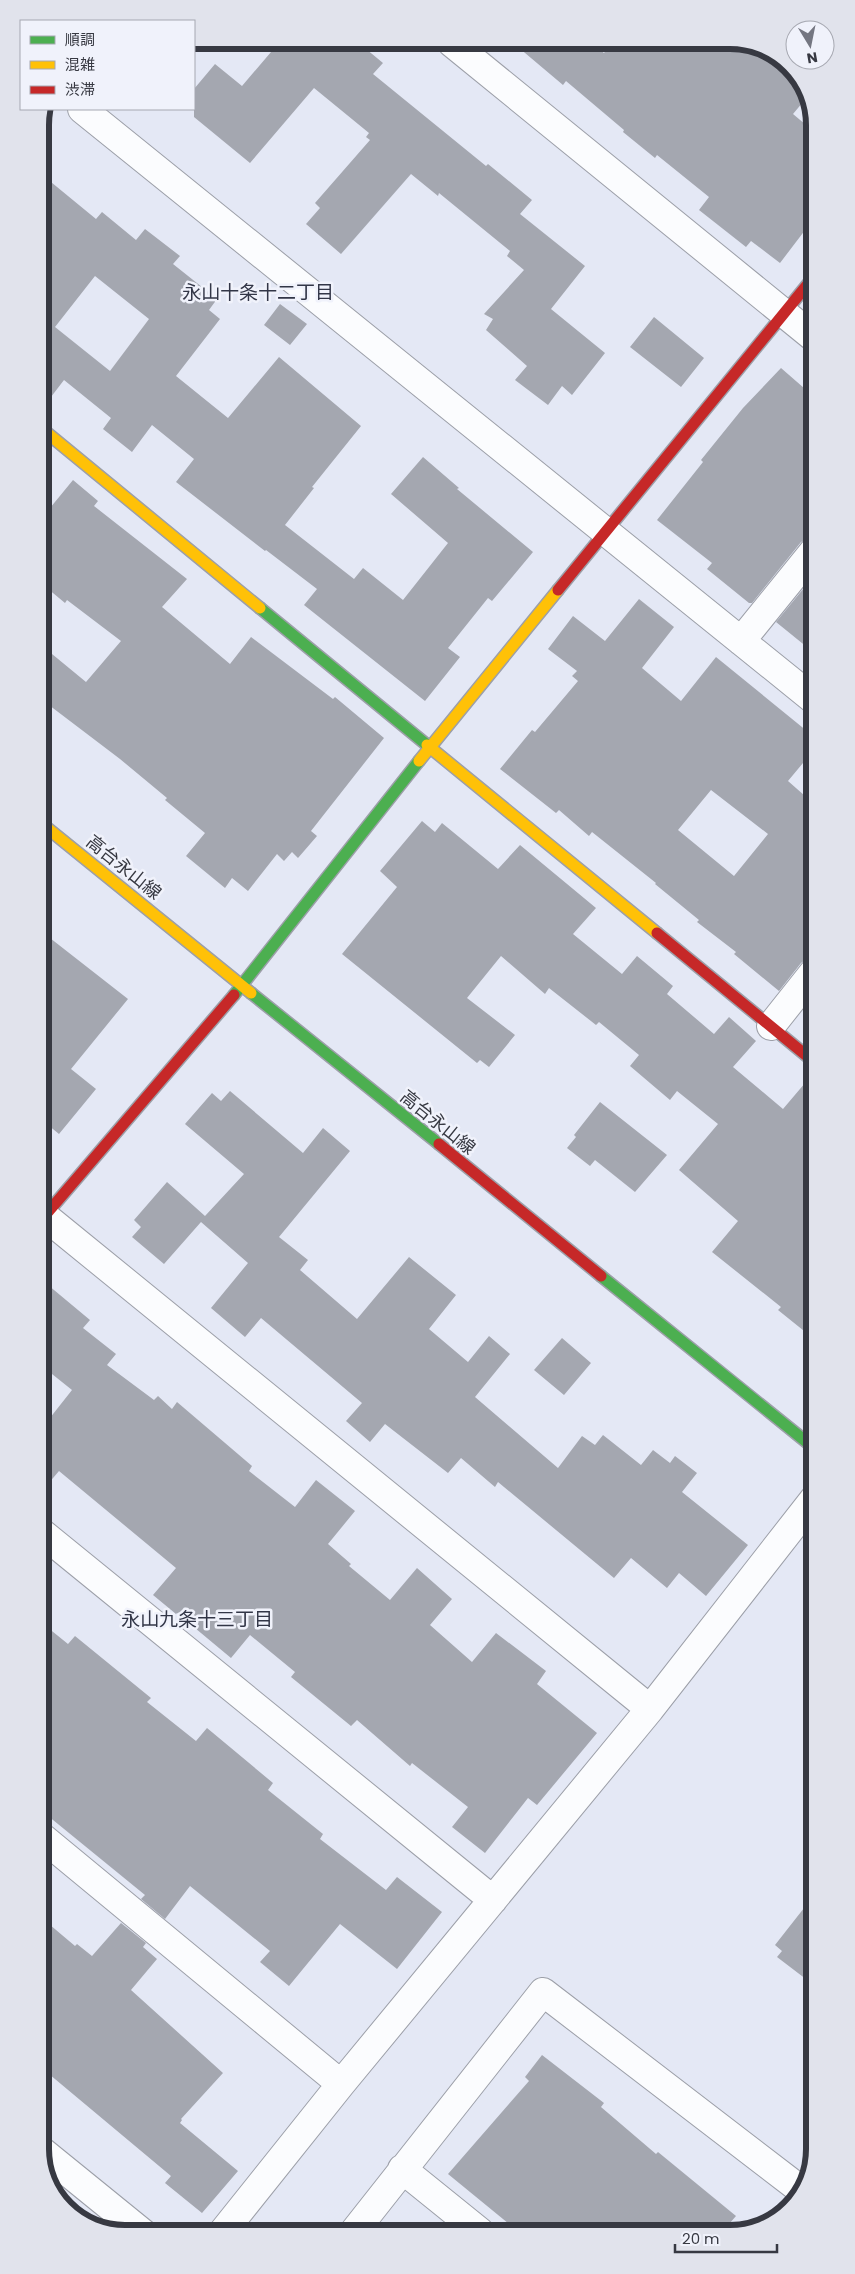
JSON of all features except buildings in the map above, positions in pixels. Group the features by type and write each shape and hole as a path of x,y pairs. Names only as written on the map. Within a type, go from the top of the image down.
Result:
{"street":[{"path":"459,49 806,331"},
{"path":"83,110 806,693"},
{"path":"49,1208 242,986 430,747 806,286"},
{"path":"49,435 806,1055"},
{"path":"741,641 806,561"},
{"name":"高台永山線","path":"49,829 806,1442"},
{"path":"770,1026 806,982"},
{"path":"49,1222 650,1709"},
{"path":"228,2225 341,2084 650,1709 806,1509"},
{"path":"49,1539 493,1900"},
{"path":"49,1844 341,2084"},
{"path":"359,2225 543,1992 797,2186"},
{"path":"49,2157 133,2225"},
{"path":"402,2169 471,2225"}],"traffic: fast":[{"path":"260,608 427,745"},
{"path":"234,995 419,761"},
{"path":"251,993 439,1144"},
{"path":"601,1276 806,1442"}],"traffic: slow":[{"path":"49,435 260,608"},
{"path":"419,761 558,590"},
{"path":"427,745 657,933"},
{"path":"49,829 251,993"}],"traffic: jam":[{"path":"558,590 806,286"},
{"path":"657,933 806,1055"},
{"path":"49,1211 234,995"},
{"path":"439,1144 601,1276"}],"district":[{"name":"永山十条十二丁目","path":"258,292"},
{"name":"永山九条十三丁目","path":"197,1619"}]}
